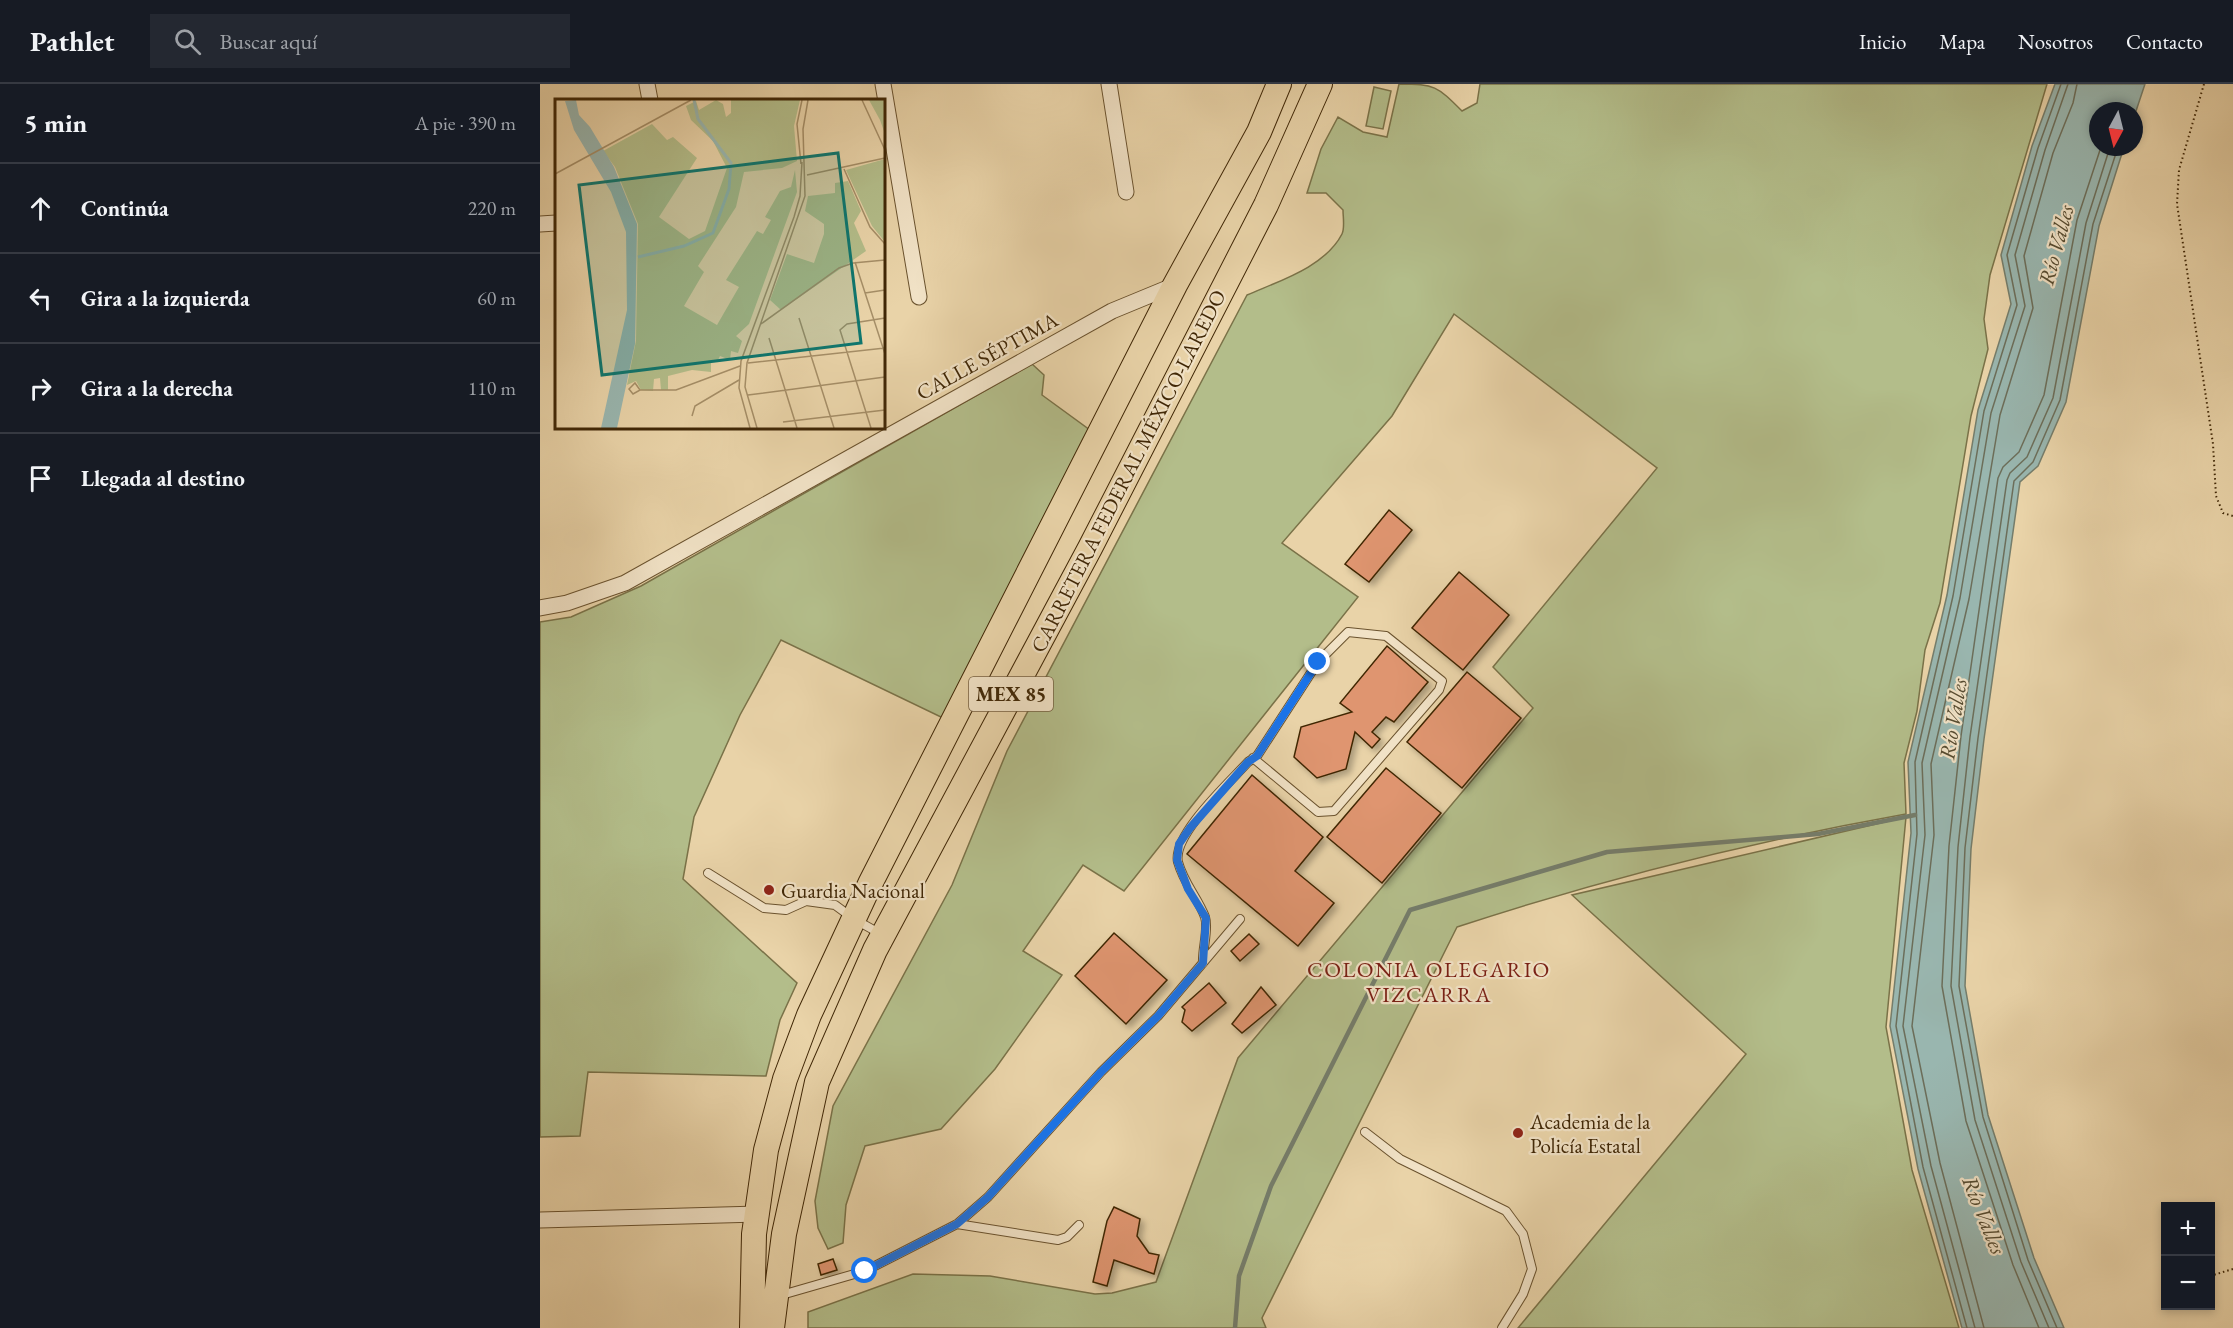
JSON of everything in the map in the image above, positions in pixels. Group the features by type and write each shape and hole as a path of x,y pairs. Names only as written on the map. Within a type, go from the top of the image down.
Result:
{"main road":[{"name":"CARRETERA FEDERAL MÉXICO-LAREDO","path":"752,1328 756,1224 766,1150 784,1079 808,1015 854,919 1175,285 1259,132 1279,84"},
{"name":"CARRETERA FEDERAL MÉXICO-LAREDO","path":"772,1328 784,1234 817,1082 883,935 1090,548 1266,205 1320,84"},
{"path":"737,1328 746,1264 756,1224"},
{"path":"784,1234 786,1328"}],"street":[{"path":"647,84 650,99"},
{"path":"883,84 919,297"},
{"path":"1109,84 1126,192"},
{"path":"540,224 555,223"},
{"name":"CALLE SÉPTIMA","path":"540,608 567,603 625,583 1112,310 1175,285"},
{"path":"540,1220 756,1224"}],"lane":[{"path":"1203,963 1206,918 1188,889 1177,860 1179,844 1190,828 1253,758 1318,662 1348,632 1386,636 1442,681 1439,690 1334,811 1318,813 1253,758"},
{"path":"708,873 764,908 786,910 806,901 836,905 854,919 883,935"},
{"path":"785,1294 865,1271 957,1224 988,1197 1101,1072 1158,1016 1240,919"},
{"path":"1365,1132 1400,1158 1506,1211 1523,1234 1532,1269 1523,1294 1502,1328"},
{"path":"957,1224 1058,1240 1067,1237 1079,1225"}],"path":[{"path":"2204,84 2179,170 2177,204 2213,444 2216,496 2223,513 2233,516"},
{"path":"2215,1275 2233,1269"}],"green space":[{"path":"1399,84 1435,88 1462,111 1477,103 1480,84 2047,84 1990,275 1984,319 1988,349 1971,416 1940,603 1925,650 1917,711 1904,763 1906,814 1792,836 1623,877 1457,927 1262,1318 1266,1328 808,1328 808,1312 913,1274 990,1276 1095,1294 1112,1293 1156,1282 1238,1058 1533,708 1493,667 1657,468 1454,314 1392,416 1282,543 1358,597 1124,891 1083,865 1023,951 1062,975 995,1069 941,1129 865,1146 846,1205 843,1243 828,1249 818,1228 815,1201 833,1106 952,885 1007,751 1247,295 1313,264 1334,246 1342,234 1343,210 1326,193 1307,193 1321,149 1338,117 1363,132 1387,137"},
{"path":"1374,87 1391,91 1383,129 1366,126"},
{"path":"1032,364 1044,375 1042,395 1094,433 943,718 781,640 740,715 694,817 683,879 797,983 780,1020 766,1076 588,1072 580,1136 540,1137 540,622 571,617 641,586"},
{"path":"1906,817 1886,1027 1912,1170 1959,1328 1518,1328 1746,1054 1572,895"}],"water":[{"name":"Río Valles","path":"2055,84 2145,84 2139,102 2089,102 2089,156 2121,156 2099,226 2066,402 2038,466 2020,482 1971,849 1965,986 1988,1115 2034,1258 2064,1328 1962,1328 1918,1169 1890,1026 1911,833 1908,762 1947,595 1978,410 2011,304 2001,255 2032,146"}],"building":[{"path":"1389,510 1412,530 1369,582 1345,564"},
{"path":"1459,572 1509,615 1463,670 1412,628"},
{"path":"1387,646 1428,682 1394,722 1386,717 1372,732 1380,739 1372,748 1355,732 1346,769 1317,778 1294,757 1301,727 1352,712 1340,703"},
{"path":"1467,672 1521,718 1462,788 1407,742"},
{"path":"1386,768 1441,813 1382,883 1327,837"},
{"path":"1252,775 1323,837 1295,871 1334,903 1298,946 1187,854"},
{"path":"1114,933 1167,980 1126,1024 1075,976"},
{"path":"1249,934 1259,944 1240,961 1231,951"},
{"path":"1209,983 1226,1003 1192,1031 1182,1022 1185,1010 1182,1007"},
{"path":"1261,987 1276,1005 1242,1033 1232,1024"},
{"path":"1114,1207 1140,1219 1137,1236 1149,1253 1159,1255 1154,1274 1114,1260 1107,1286 1093,1282 1107,1221"},
{"path":"833,1259 837,1270 821,1275 818,1264"}],"waterway":[{"path":"1235,1328 1239,1276 1271,1186 1410,910 1607,852 1818,834 1915,815"}],"place":[{"name":"Guardia Nacional","path":"769,890"},
{"name":"Academia de la Policía Estatal","path":"1518,1133"}],"district":[{"name":"COLONIA OLEGARIO VIZCARRA","path":"1429,982"}],"route":[{"path":"865,1271 957,1224 988,1197 1101,1072 1158,1016 1203,963 1206,918 1188,889 1177,860 1179,844 1190,828 1248,762 1257,756 1286,708 1318,662"}]}
